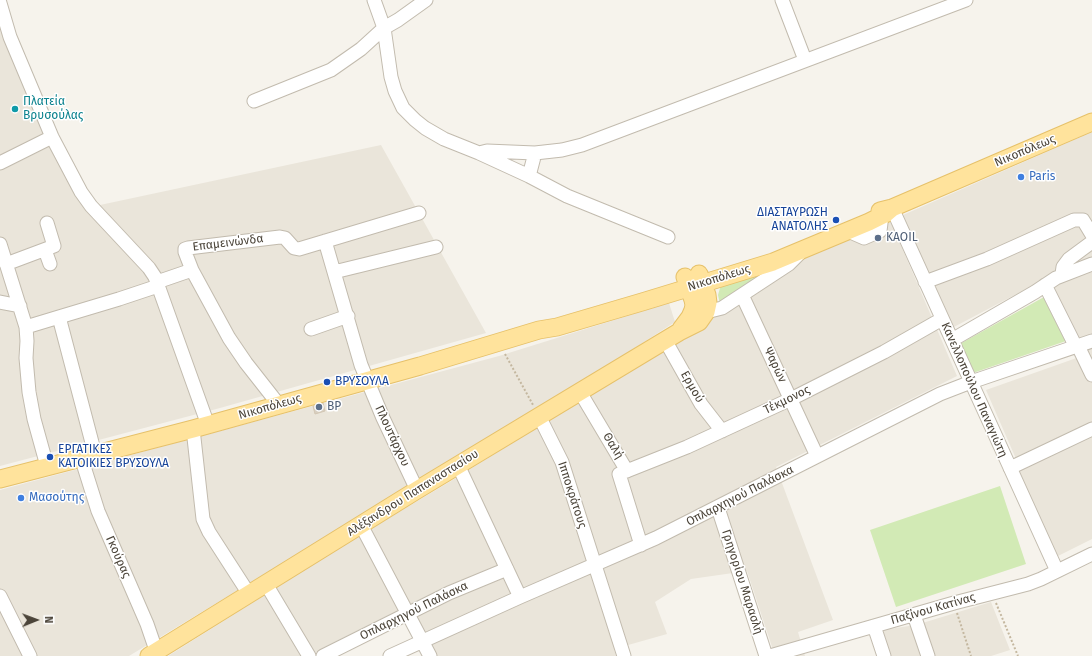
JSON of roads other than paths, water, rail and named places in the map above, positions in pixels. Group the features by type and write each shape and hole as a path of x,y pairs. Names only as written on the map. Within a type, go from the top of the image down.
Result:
{"main road":[{"name":"Νικοπόλεως","path":"539,330 568,315 694,280 773,262 848,231 887,212 1092,122"},
{"name":"Νικοπόλεως","path":"0,479 201,427 367,381 539,330 564,325 672,293 694,280 835,225 887,212"},
{"path":"694,280 707,295 708,308 706,312"},
{"path":"676,332 693,310 694,280"},
{"path":"672,293 681,298 686,306 687,315 676,332"},
{"name":"Αλέξανδρου Παπαναστασίου","path":"155,654 417,490 580,392 676,332 699,322 706,312"}],"street":[{"path":"374,0 384,28 392,84 403,108 414,120 430,131 454,143 480,153 567,196 668,237"},
{"path":"254,101 331,70 361,49 384,28 426,0"},
{"path":"782,0 805,60"},
{"path":"480,153 487,151 535,153 562,150 582,145 966,0"},
{"path":"0,3 5,39 80,192 91,206 149,268 158,284 201,427 203,519 209,532 249,594"},
{"path":"0,163 52,137"},
{"path":"529,176 535,153"},
{"name":"Κανελλοπούλου Παναγιώτη","path":"887,212 925,282 1057,571"},
{"path":"325,241 419,213"},
{"path":"925,282 987,260 1074,220 1083,220 1092,235"},
{"path":"6,264 54,246 47,223"},
{"name":"Επαμεινώνδα","path":"26,327 119,300 192,270 185,252 185,249 188,248 280,237 285,238 294,248 299,249 325,241"},
{"name":"Πλουτάρχου","path":"325,241 348,316 359,359 367,381 417,490"},
{"path":"1062,274 1063,267 1069,259 1092,242"},
{"path":"0,244 26,327 26,358 29,392 36,430 47,466"},
{"path":"334,272 436,247"},
{"path":"45,250 50,264"},
{"path":"706,312 722,308 789,264 802,250"},
{"path":"952,340 1062,274 1092,264"},
{"path":"192,270 233,344 279,405"},
{"path":"1045,285 1092,375"},
{"name":"Ψαρών","path":"742,295 817,456"},
{"path":"0,302 20,306"},
{"path":"311,329 348,316"},
{"name":"Γκούρας","path":"59,317 98,511 147,624 155,654"},
{"name":"Τέκμονος","path":"627,471 687,447 791,399 884,352 942,319"},
{"name":"Ερμού","path":"676,332 701,404 722,431"},
{"name":"Οπλαρχηγού Παλάσκα","path":"390,656 520,597 641,545 718,508 940,394 1092,341"},
{"name":"Θαλή","path":"580,392 627,471 619,474 641,545"},
{"name":"Ιπποκράτους","path":"539,416 562,462 624,656"},
{"path":"1010,468 1092,428"},
{"path":"458,465 520,597"},
{"name":"Γρηγορίου Μαρασλή","path":"718,508 766,656"},
{"path":"361,525 430,656"},
{"name":"Παξίνου Κατίνας","path":"770,656 992,592 1028,584 1092,554"},
{"name":"Οπλαρχηγού Παλάσκα","path":"323,656 449,593 507,569"},
{"path":"266,584 309,656"},
{"path":"0,596 30,656"},
{"path":"914,615 928,656"},
{"path":"874,626 884,656"}],"place":[{"name":"Πλατεία Βρυσούλας","path":"15,109"},
{"name":"Paris","path":"1021,177"},
{"name":"ΔΙΑΣΤΑΥΡΩΣΗ ΑΝΑΤΟΛΗΣ","path":"836,220"},
{"name":"KAOIL","path":"878,238"},
{"name":"ΒΡΥΣΟΥΛΑ","path":"327,382"},
{"name":"BP","path":"319,407"},
{"name":"ΕΡΓΑΤΙΚΕΣ ΚΑΤΟΙΚΙΕΣ ΒΡΥΣΟΥΛΑ","path":"50,457"},
{"name":"Μασούτης","path":"21,498"}]}
